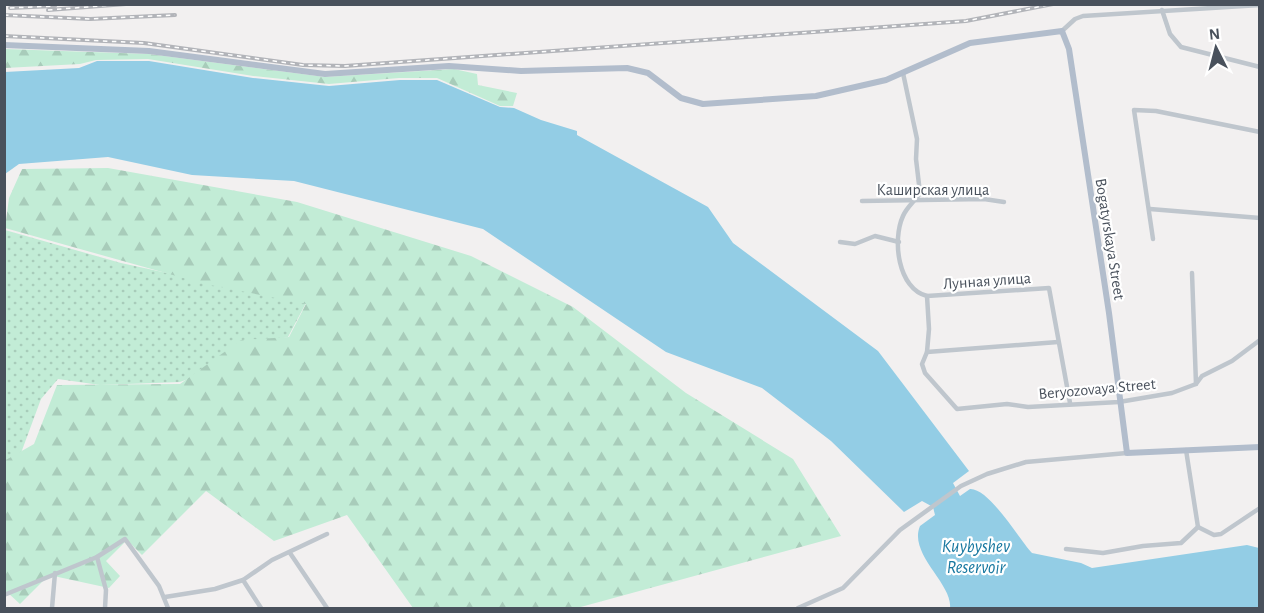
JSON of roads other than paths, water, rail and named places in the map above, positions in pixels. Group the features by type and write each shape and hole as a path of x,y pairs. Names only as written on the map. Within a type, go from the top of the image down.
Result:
{"main road":[{"path":"4,45 149,51 325,74 449,66 521,71 627,68 648,73 686,100 713,104 816,96 873,84 970,43 1062,31"},
{"name":"Bogatyrskaya Street","path":"1062,31 1069,49 1109,313 1127,453"},
{"path":"1127,453 1260,447"}],"street":[{"path":"1062,31 1074,19 1083,16 1260,5"},
{"path":"1162,10 1170,34 1181,47 1260,67"},
{"path":"903,73 917,139 916,159 920,193 902,218 899,242 902,268 911,288 915,293 927,296 927,352 1058,342 1070,403"},
{"path":"1153,239 1134,110 1156,111 1260,132"},
{"name":"Каширская улица","path":"862,201 984,199 1004,202"},
{"path":"1150,209 1260,218"},
{"path":"840,242 855,244 875,236 899,242"},
{"path":"1192,273 1196,384"},
{"name":"Лунная улица","path":"927,296 1049,288 1058,342"},
{"name":"Beryozovaya Street","path":"927,352 923,358 926,373 957,409 1007,404 1028,407 1119,402 1172,393 1196,384 1202,376 1232,361 1242,350 1260,340"},
{"path":"1186,450 1198,527"},
{"path":"798,609 843,588 900,530 961,486 987,474 1026,462 1127,453"},
{"path":"1198,527 1214,535 1221,534 1260,508"},
{"path":"1066,549 1102,553 1181,543 1198,527"},
{"path":"165,597 215,589 243,580 272,560 327,534"},
{"path":"4,595 97,556 125,539 165,597 168,609"},
{"path":"290,553 327,609"},
{"path":"97,556 106,590 105,609"},
{"path":"52,609 55,573"},
{"path":"243,580 261,609"}],"water":[{"name":"Kuybyshev Reservoir","path":"97,61 149,61 253,78 329,86 400,80 437,80 500,107 514,108 541,120 577,131 577,135 708,207 733,243 878,351 969,471 953,483 960,496 970,489 986,497 995,505 1032,553 1081,563 1092,568 1247,545 1259,548 1259,608 950,608 945,589 925,558 918,537 920,526 935,515 933,507 922,501 904,512 831,441 762,388 666,352 483,229 294,181 192,175 108,157 19,164 5,174 5,72 79,68"}],"railway":[{"path":"48,10 126,4"},
{"path":"4,36 144,43 303,65 345,66 966,21 1053,4"},
{"path":"10,8 55,6"},
{"path":"4,15 90,19 175,15"}]}
